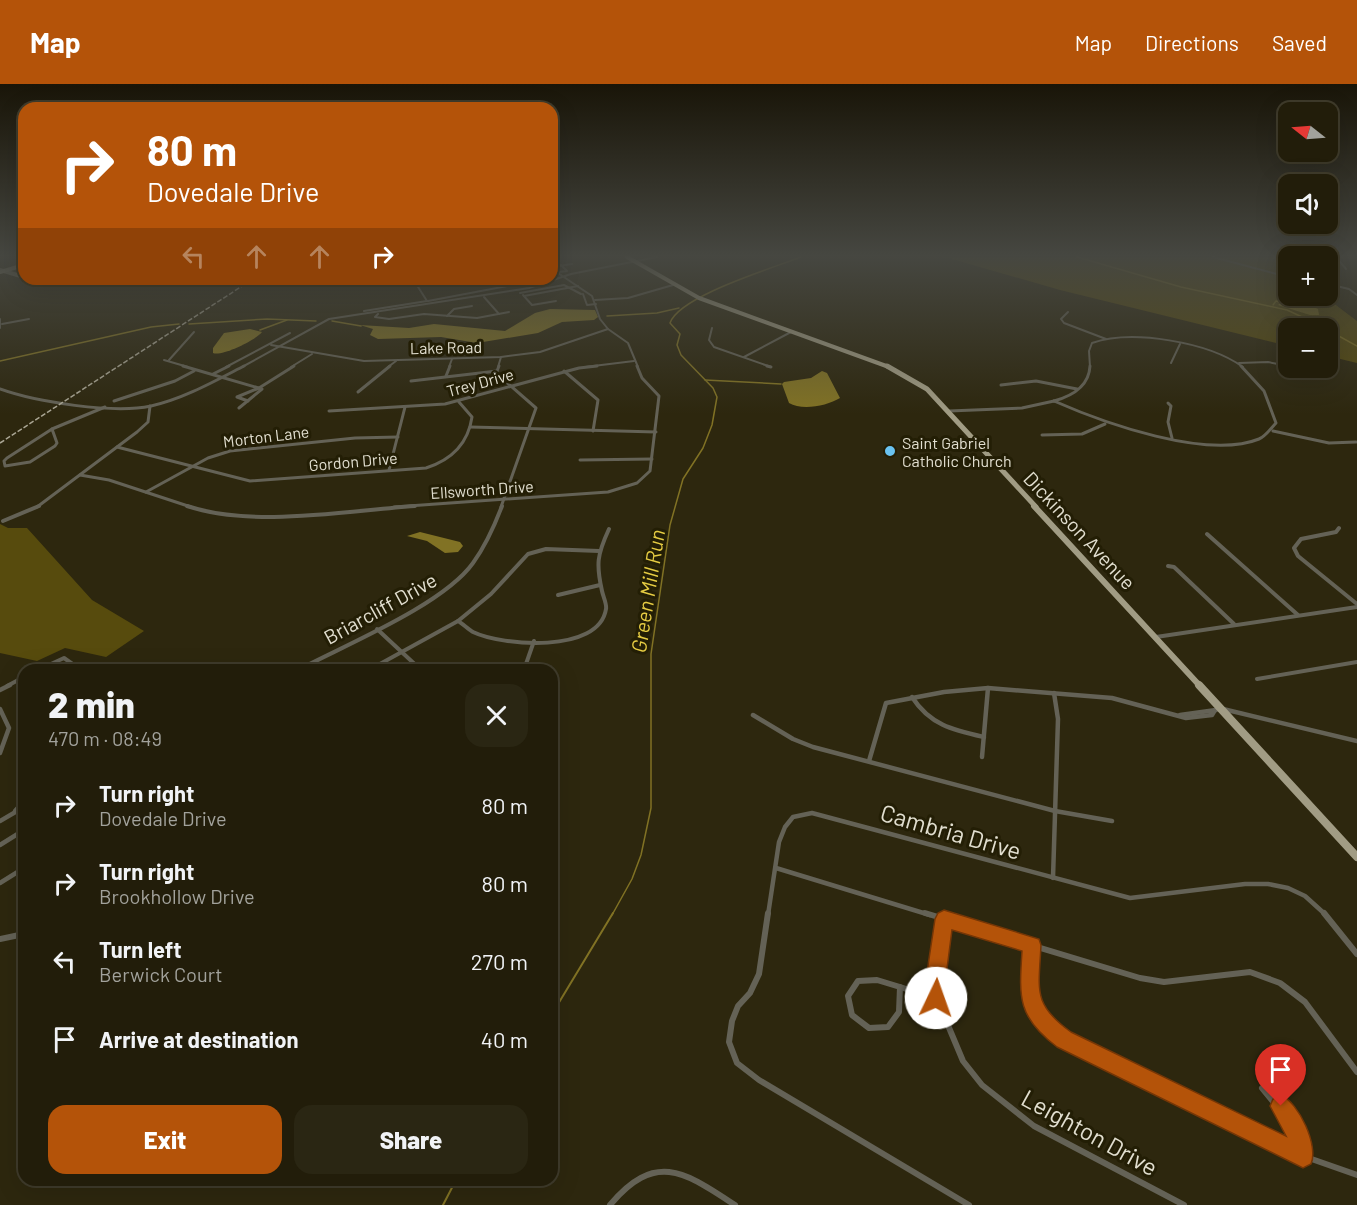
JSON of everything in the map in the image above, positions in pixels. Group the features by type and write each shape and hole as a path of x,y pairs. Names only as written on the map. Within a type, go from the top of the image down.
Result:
{"main road":[{"name":"Dickinson Avenue","path":"734,309 790,332 882,363 927,389 1156,637 1218,709 1357,857"}],"street":[{"path":"364,311 376,309"},
{"path":"0,390 26,398 106,406 150,406 178,397 280,348 313,326 329,319 405,309"},
{"path":"447,316 454,309"},
{"path":"495,309 499,314"},
{"name":"Ellsworth Drive","path":"80,475 109,480 202,511 252,516 608,492 624,488 637,483 650,471 659,396 642,378 628,343 620,335 608,329 600,319 598,309"},
{"path":"379,314 375,317 389,319 420,314 474,318 508,312"},
{"path":"1068,312 1061,320 1064,323 1106,339"},
{"path":"0,319 2,324 0,328"},
{"path":"2,324 29,319"},
{"path":"712,328 709,340 714,347 771,367"},
{"name":"Lake Road","path":"272,345 349,360 501,357 540,352 608,329"},
{"path":"169,360 194,332"},
{"path":"743,357 790,332"},
{"path":"212,375 272,345 290,333"},
{"path":"949,411 1034,406 1053,401 1078,389 1085,382 1091,369 1089,347 1097,341 1144,339 1217,354 1236,363 1266,394 1275,417 1273,431 1268,436 1251,443 1219,444 1172,438 1106,423 1053,401"},
{"path":"1171,363 1180,345"},
{"path":"248,401 237,398 259,388 313,354"},
{"path":"411,381 446,377 474,370 496,372 501,357"},
{"path":"446,377 452,359"},
{"path":"164,360 259,388"},
{"path":"358,392 396,360"},
{"name":"Trey Drive","path":"329,411 459,402 564,371 593,365 634,361"},
{"path":"1236,363 1278,365"},
{"path":"114,401 135,392 157,388 194,370"},
{"path":"564,371 598,400 593,431"},
{"name":"Briarcliff Drive","path":"310,664 425,604 467,571 487,544 531,429 536,408 503,379"},
{"path":"1001,385 1036,381 1078,389"},
{"path":"239,408 262,389 259,388"},
{"path":"459,402 472,417 470,427 656,432"},
{"path":"1168,403 1171,406 1168,422 1172,438"},
{"path":"52,429 57,443 55,446 30,462 5,466 4,461 7,458 52,429 80,422 106,406"},
{"path":"3,521 30,511 145,427 150,406"},
{"path":"388,470 405,407"},
{"path":"1042,435 1082,434 1106,423"},
{"name":"Gordon Drive","path":"117,447 140,450 239,480 263,482 426,468 447,461 458,450 470,427"},
{"path":"1273,431 1329,443 1356,442"},
{"name":"Morton Lane","path":"146,492 191,466 218,454 243,449 398,437"},
{"path":"580,460 652,459"},
{"path":"1339,528 1336,532 1301,539 1294,548 1298,556 1357,605"},
{"path":"458,621 486,637 534,641 573,641 592,632 606,609 600,585 599,551 609,529"},
{"path":"1207,534 1298,615"},
{"path":"381,664 458,621 491,594 528,554 546,549 599,551"},
{"path":"1168,566 1174,567 1234,625"},
{"path":"558,595 600,585"},
{"path":"1156,637 1357,605"},
{"path":"377,629 414,664"},
{"path":"526,664 534,641"},
{"path":"51,664 64,658 72,664"},
{"path":"1257,679 1357,662"},
{"path":"0,690 18,680"},
{"path":"869,761 883,707 891,701 988,688 1112,698 1186,718 1212,715 1218,709 1357,741"},
{"path":"982,758 988,688"},
{"path":"1053,878 1058,719 1054,693"},
{"path":"912,697 920,711 934,724 984,737"},
{"path":"0,709 9,728 0,753"},
{"path":"753,715 813,747 1054,811 1112,821"},
{"path":"14,812 18,808"},
{"path":"0,812 1,820 18,810"},
{"name":"Cambria Drive","path":"969,1205 759,1080 737,1063 729,1042 732,1021 738,1006 750,993 759,974 784,825 793,817 807,812 821,813 1130,898 1150,899 1260,883 1291,887 1317,906 1357,954"},
{"path":"0,844 18,834"},
{"path":"776,868 1140,978 1164,982 1250,972 1280,983 1305,1002 1357,1072"},
{"path":"0,883 18,872"},
{"name":"Leighton Drive","path":"944,919 934,992 963,1061 982,1085 1034,1126 1180,1204"},
{"path":"0,939 18,935"},
{"path":"1032,945 1029,996 1043,1024 1064,1040 1303,1156 1357,1175"},
{"path":"900,987 899,1012 888,1027 869,1028 852,1015 848,996 858,981 877,980 900,987 936,998"},
{"path":"1262,1088 1281,1106 1294,1125 1301,1139 1303,1156"},
{"path":"610,1205 623,1188 648,1174 680,1172 735,1205"}],"shaded area":[{"path":"549,309 595,310 598,317 594,320 562,322 538,333 477,343 441,337 378,339 370,335 373,329 360,325 409,328 434,324 505,331 535,313"},
{"path":"1139,309 1342,309 1357,321 1357,363 1338,358 1338,318 1278,318 1278,344"},
{"path":"1292,309 1318,309 1319,315 1310,315"},
{"path":"250,329 262,332 238,347 223,353 213,353 213,348 224,333"},
{"path":"822,371 827,373 840,398 814,407 801,407 789,403 782,384 784,382 811,378"},
{"path":"0,524 8,528 27,528 92,600 144,631 106,657 65,648 37,661 0,653"},
{"path":"420,532 460,542 463,546 458,552 445,553 427,541 407,536"}],"waterway":[{"path":"607,316 657,313 673,309"},
{"name":"Green Mill Run","path":"682,309 670,323 680,334 677,345 681,355 705,380"},
{"path":"1284,309 1304,318"},
{"path":"189,324 267,319 316,321"},
{"path":"260,330 287,320"},
{"path":"332,321 361,326"},
{"path":"0,361 151,327 179,324"},
{"path":"1338,336 1357,346"},
{"name":"Green Mill Run","path":"612,915 632,879 641,855 651,808 651,654 670,525 683,479 703,448 712,425 717,397 713,388 705,380"},
{"path":"705,380 781,384"},
{"name":"Green Mill Run","path":"558,1004 613,913"},
{"name":"Green Mill Run","path":"443,1205 453,1186"}],"railway":[{"path":"0,443 206,309"}],"place":[{"name":"Saint Gabriel Catholic Church","path":"890,451"}],"route":[{"path":"936,998 934,992 944,919 1032,945 1029,996 1043,1024 1064,1040 1303,1156 1301,1139 1281,1106"}]}
